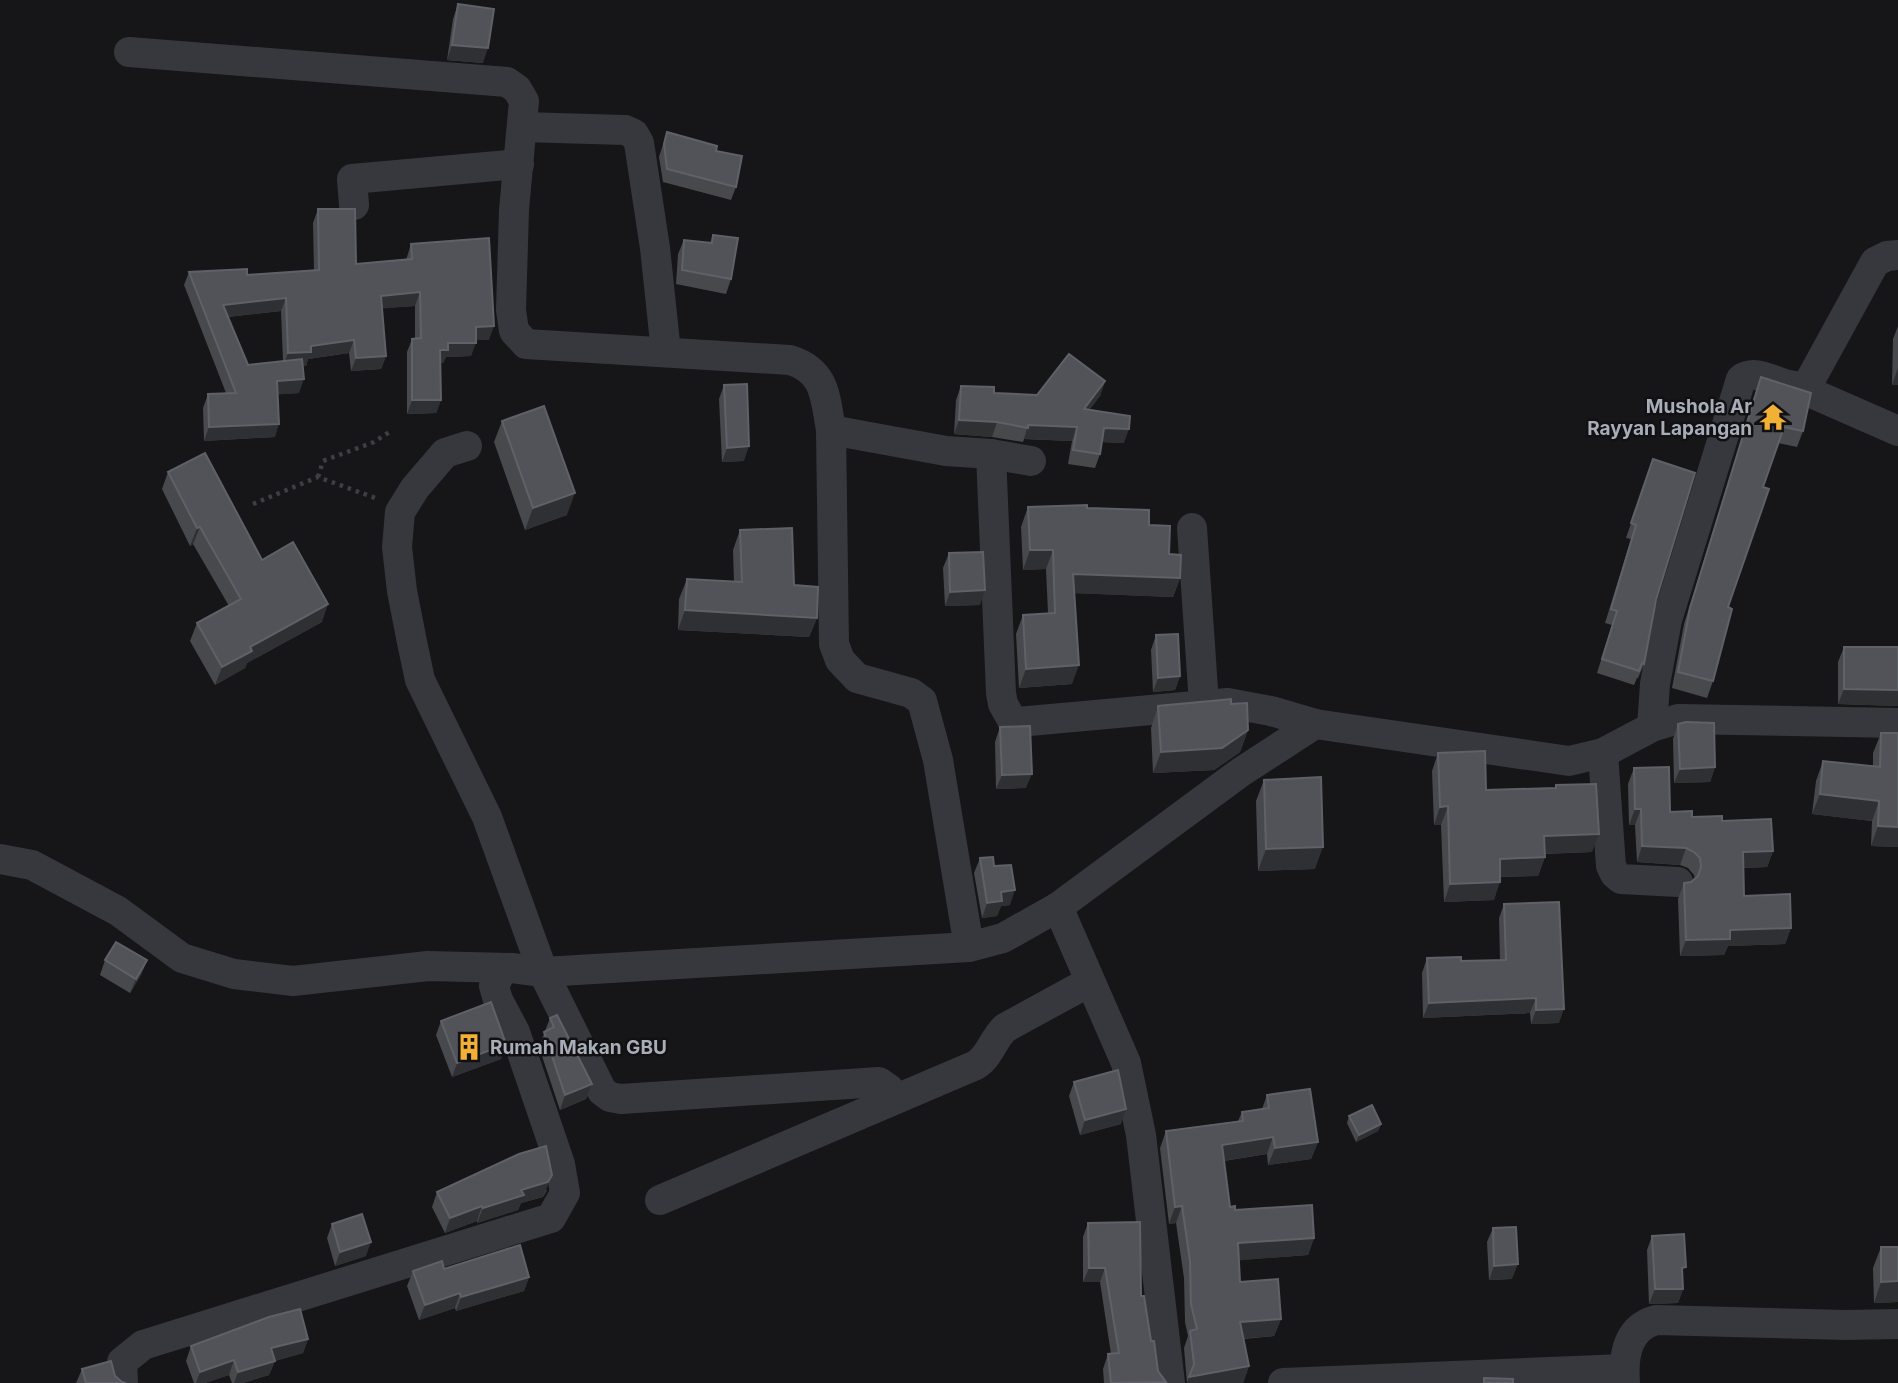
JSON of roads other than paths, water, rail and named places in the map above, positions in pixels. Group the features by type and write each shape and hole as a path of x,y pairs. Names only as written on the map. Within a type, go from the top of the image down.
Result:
{"street":[{"path":"129,51 508,82 517,89 524,101 514,209 511,310 514,331 519,338 526,344 790,360 806,365 816,374 822,386 831,430 834,644 839,660 858,678 911,692 922,701 938,761 969,947"},
{"path":"522,127 625,130 635,134 639,142 653,235 666,352"},
{"path":"354,205 352,178 519,164"},
{"path":"1800,388 1808,384 1875,262 1887,256 1898,255"},
{"path":"1652,727 1655,684 1667,620 1741,379 1755,374 1800,388 1898,431"},
{"path":"831,430 946,451 991,454 1031,461"},
{"path":"467,446 445,453 415,488 400,512 397,547 402,591 420,680 487,817 543,972 602,1091 610,1097 621,1099 879,1082 890,1089 891,1100"},
{"path":"991,454 1001,693 1003,704 1012,720 1018,722 1228,702 1315,724 1569,761 1602,753 1652,727 1678,719 1898,723"},
{"path":"1192,528 1204,704"},
{"path":"0,859 32,865 118,911 182,958 234,974 293,981 428,966 543,972 969,947 1003,938 1058,907 1241,772 1315,724"},
{"path":"1602,753 1611,866 1615,874 1621,879 1678,883"},
{"path":"1058,907 1129,1075 1141,1135 1170,1383"},
{"path":"123,1383 122,1362 143,1345 551,1218 565,1193 560,1164 515,1032 498,1000 494,986 503,968"},
{"path":"660,1199 980,1063 1005,1028 1089,982"},
{"path":"1283,1383 1624,1376 1626,1350 1634,1333 1645,1323 1656,1320 1898,1324"}],"place":[{"name":"Mushola Ar Rayyan Lapangan","path":"1773,417"},
{"name":"Rumah Makan GBU","path":"469,1047"}]}
